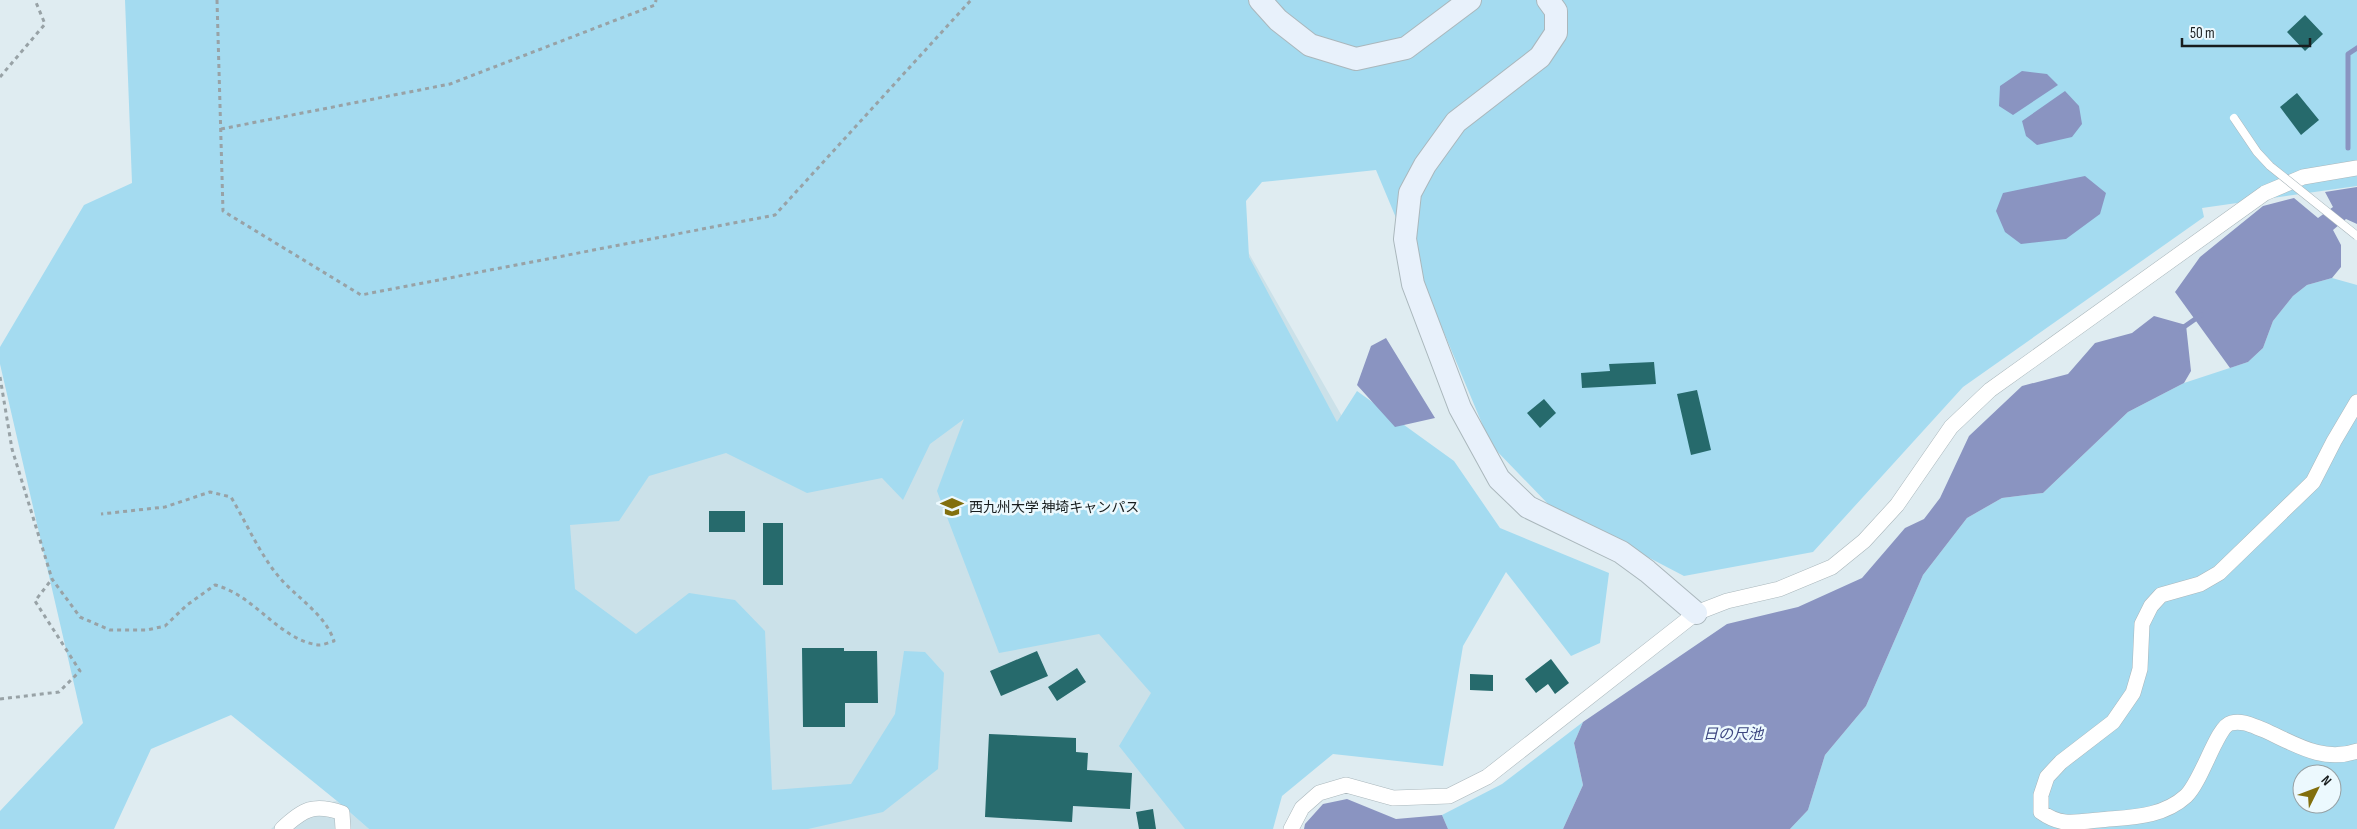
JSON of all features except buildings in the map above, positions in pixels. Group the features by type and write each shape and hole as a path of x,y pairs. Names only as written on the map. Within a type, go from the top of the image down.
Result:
{"street":[{"path":"1260,0 1278,20 1310,46 1356,59 1406,48 1470,0"},
{"path":"1548,0 1556,11 1556,32 1540,56 1456,122 1425,165 1410,193 1405,239 1413,284 1460,408 1499,479 1528,507 1627,557 1647,570 1696,613"},
{"path":"1291,829 1302,808 1319,793 1346,785 1393,798 1449,796 1488,777 1696,613 1728,601 1779,589 1832,566 1864,541 1897,505 1951,427 1990,390 2265,193 2303,177 2357,168"},
{"path":"2357,402 2313,482 2219,573 2200,584 2161,596 2152,606 2142,624 2140,669 2133,693 2113,722 2061,762 2047,777 2041,795 2041,812 2050,819 2065,822 2138,817 2166,810 2186,796 2202,774 2220,730 2230,723 2246,723 2322,755 2343,756 2357,751"},
{"path":"282,829 298,814 324,806 342,813 343,829"}],"lane":[{"path":"2234,118 2257,152 2270,166 2357,236"}],"path":[{"path":"0,78 45,24 35,0"},
{"path":"217,0 223,211 360,295 774,215 971,0"},
{"path":"221,129 450,84 655,5 656,0"},
{"path":"0,377 12,448 52,579 80,617 110,630 147,630 165,626 187,606 215,585 228,588 253,603 274,622 301,639 321,645 334,641 330,629 280,577 262,554 231,498 210,492 165,507 101,514"},
{"path":"0,700 59,692 80,671 35,601 52,579"}],"shaded area":[{"path":"125,0 2357,0 2357,186 2202,208 2204,217 1963,387 1813,552 1684,576 1550,506 1491,445 1376,170 1262,182 1246,201 1249,257 1337,422 1357,391 1454,461 1500,528 1609,573 1600,643 1571,656 1506,572 1463,646 1443,766 1333,754 1282,796 1273,829 1185,829 1119,746 1151,693 1099,634 999,653 937,491 964,419 930,444 903,500 882,478 807,493 726,453 649,476 619,521 570,525 575,589 636,634 689,593 735,600 765,631 772,790 851,784 895,714 904,651 925,652 944,673 938,769 883,812 808,829 369,829 231,715 151,749 114,829 0,829 0,811 83,723 0,364 0,347 84,205 132,183"},
{"name":"西九州大学 神埼キャンパス","path":"1183,138 1379,481 1213,829 755,829 638,660 551,591 568,479"},
{"path":"2332,278 2357,285 2357,829 1790,829 1808,810 1825,755 1866,706 1923,575 1967,518 2002,498 2043,493 2128,412 2184,383 2248,362 2263,348 2273,321 2293,296 2307,285"},
{"path":"1583,722 1574,743 1583,785 1563,829 1448,829 1442,815 1502,784"},
{"path":"337,801 369,829 271,829 293,809"}],"water":[{"path":"2022,71 2047,74 2058,85 2013,115 1999,106 2000,86"},
{"path":"2065,91 2079,106 2082,124 2072,137 2037,145 2026,136 2022,121"},
{"path":"2085,176 2106,193 2100,214 2066,239 2021,244 2005,232 1996,211 2003,193"},
{"path":"2357,187 2357,224 2346,219 2333,230 2341,245 2341,267 2332,278 2307,285 2293,296 2273,321 2263,348 2248,362 2230,368 2175,292 2200,257 2263,206 2294,198 2318,218 2333,207 2325,192"},
{"name":"日の尺池","path":"2154,316 2186,325 2191,371 2184,383 2128,412 2043,493 2002,498 1967,518 1923,575 1866,706 1825,755 1808,810 1790,829 1563,829 1583,785 1574,743 1583,722 1727,624 1798,607 1862,578 1905,528 1924,519 1940,498 1969,436 2022,386 2068,374 2095,343 2132,333"},
{"path":"1386,338 1435,418 1395,427 1357,385 1371,346"},
{"path":"1347,799 1396,819 1442,815 1448,829 1304,829 1305,824 1323,804"}],"waterway":[{"path":"2348,148 2348,54 2357,48"},
{"path":"2181,329 2201,315"}],"place":[{"name":"西九州大学 神埼キャンパス","path":"952,507"}]}
